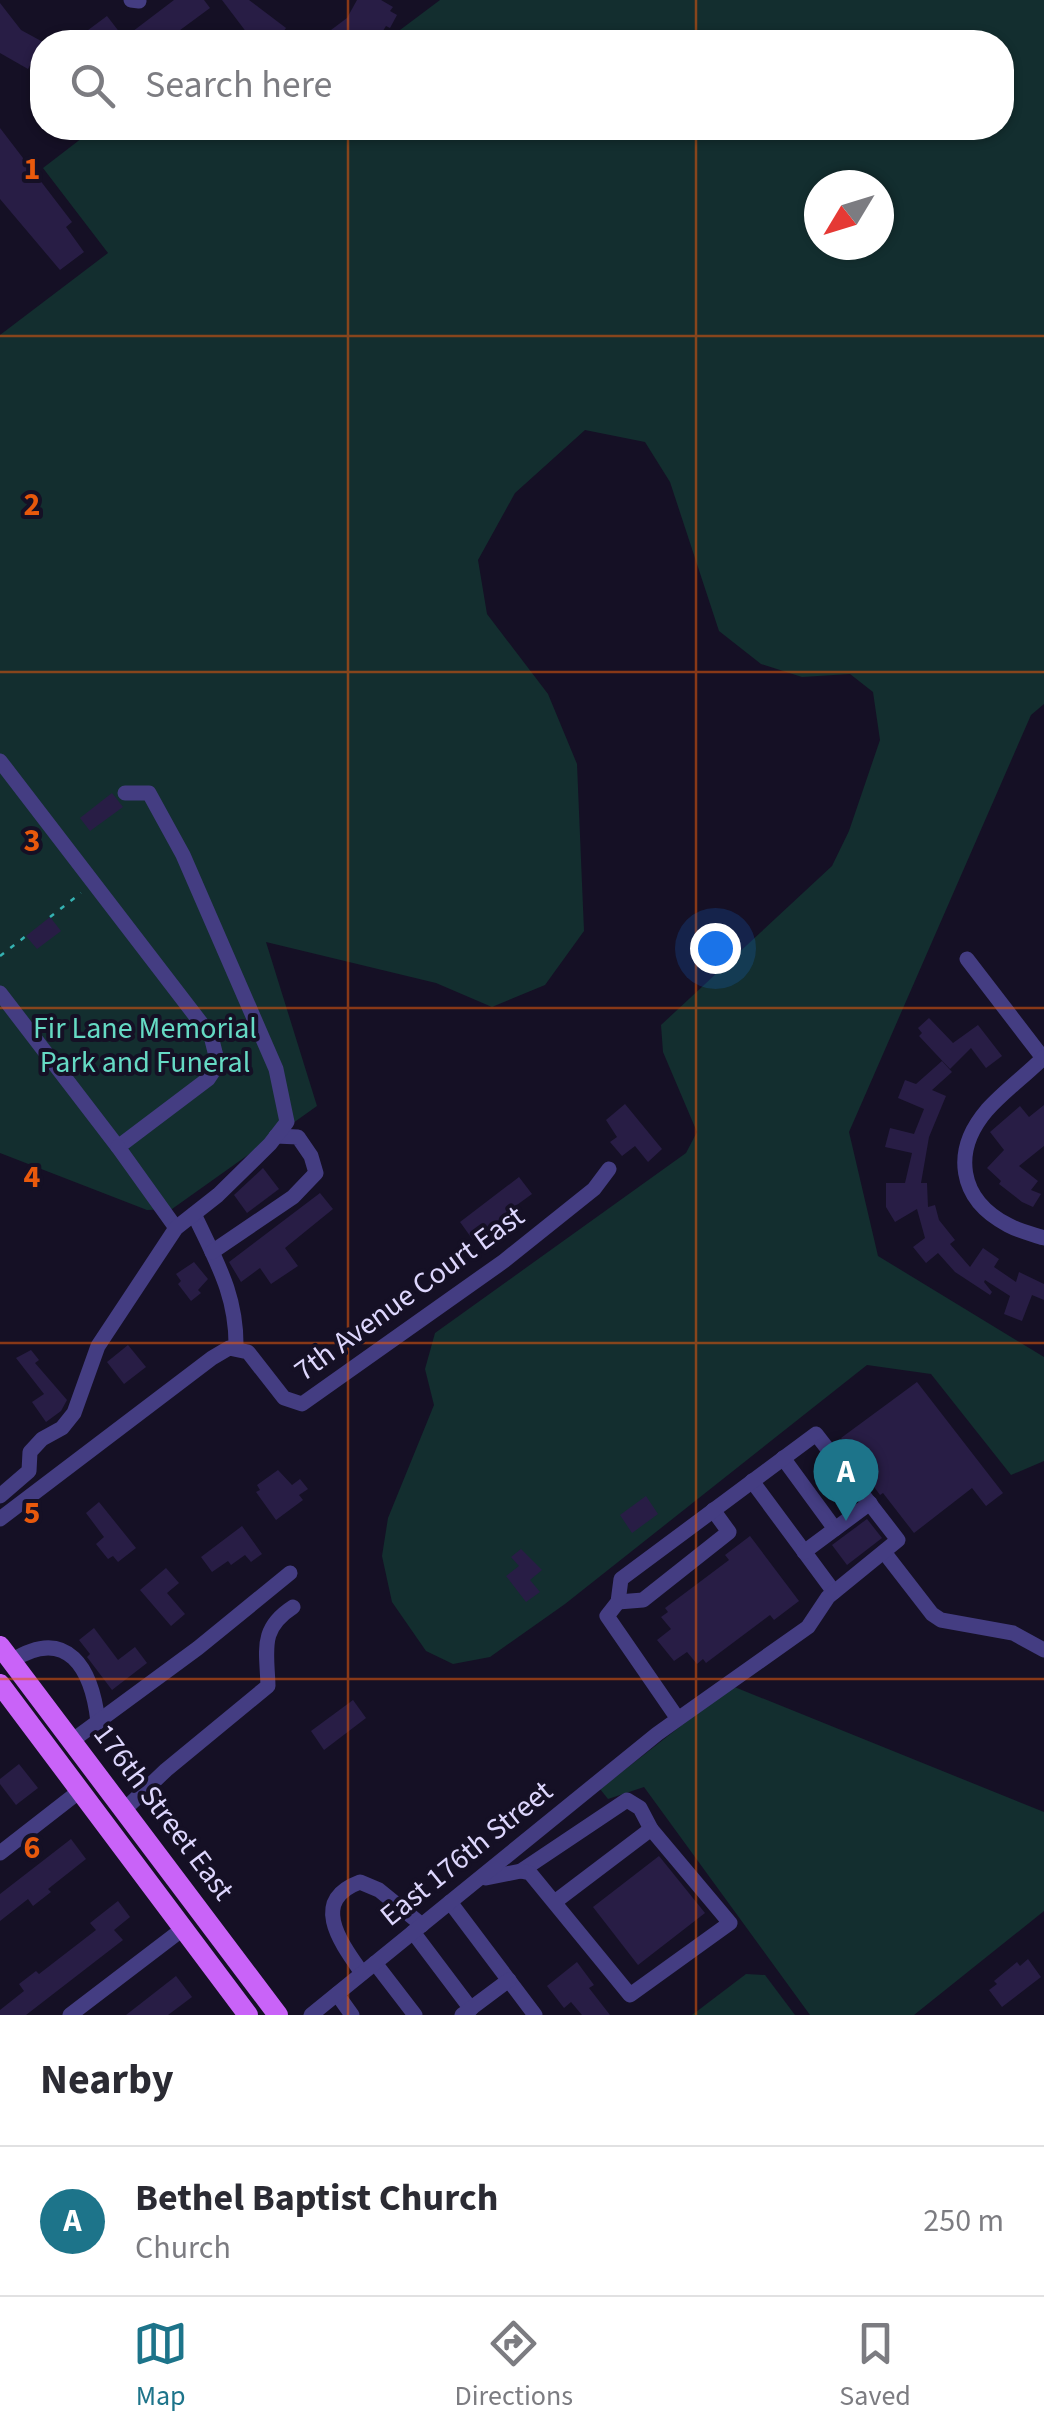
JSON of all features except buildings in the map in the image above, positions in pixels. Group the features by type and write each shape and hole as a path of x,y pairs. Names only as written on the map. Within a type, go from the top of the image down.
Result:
{"main road":[{"name":"176th Street East","path":"6,1654 278,2015"},
{"name":"176th Street East","path":"0,1684 248,2015"},
{"path":"184,1928 202,1932 264,2015"}],"street":[{"path":"0,761 210,1036 218,1054 215,1072 118,1147"},
{"path":"0,1496 29,1471 30,1452 74,1414 98,1346 176,1228 218,1195 287,1122 276,1069 183,855 149,794 125,793"},
{"path":"967,959 1044,1058 988,1110 969,1136 964,1160 967,1182 980,1206 1007,1225 1044,1238"},
{"path":"0,993 176,1228"},
{"path":"212,1252 293,1197 316,1173 298,1136 276,1136"},
{"name":"7th Avenue Court East","path":"236,1348 253,1356 284,1398 302,1404 504,1261 594,1189 609,1169"},
{"path":"0,1519 212,1358 236,1348 230,1292 194,1214"},
{"path":"678,1719 607,1616 618,1602 621,1579 816,1434 898,1540 884,1552 932,1614 941,1620 1013,1632 1044,1650"},
{"path":"783,1458 835,1529"},
{"path":"752,1482 834,1592"},
{"path":"804,1552 870,1503"},
{"path":"618,1602 643,1600 730,1532 713,1510"},
{"name":"East 176th Street","path":"311,2015 657,1734 808,1627 834,1592 884,1552"},
{"path":"73,1740 290,1574"},
{"path":"125,1809 268,1686 266,1640 275,1618 292,1606"},
{"path":"6,1654 39,1647 56,1648 72,1657 90,1680 98,1722"},
{"path":"0,1852 81,1790"},
{"path":"469,1886 484,1878 521,1871 627,1800 640,1808 651,1829 730,1923 630,1995 539,1880 521,1871"},
{"path":"556,1902 651,1829"},
{"path":"416,2015 341,1943 331,1918 344,1888 360,1882 379,1890 417,1928 467,2012 509,1980"},
{"path":"450,1902 535,2015"},
{"path":"70,2015 184,1928"},
{"path":"336,1994 352,2015"}],"path":[{"path":"50,917 95,882"},
{"path":"0,956 26,936"}],"green space":[{"name":"Fir Lane Memorial Park and Funeral","path":"440,0 1044,0 1044,704 1031,715 849,1132 878,1256 1044,1357 1044,1461 1011,1475 931,1374 867,1365 565,1604 490,1657 453,1664 426,1651 392,1602 382,1556 388,1518 434,1405 425,1369 435,1333 686,1153 697,1132 663,1052 661,1025 832,866 849,831 880,740 873,692 850,674 802,677 761,664 719,631 670,482 645,442 585,430 515,493 478,560 487,614 548,694 577,764 584,931 545,985 492,1007 436,983 266,942 317,1106 172,1209 147,1210 0,1153 0,335 108,253 43,168 79,140 1014,140 1014,30 400,30"},
{"path":"732,1686 1044,1812 1044,1911 914,2015 810,2015 644,1787 608,1799 600,1789"},
{"path":"746,1974 765,1975 795,2015 692,2015"}],"place":[{"name":"Bethel Baptist Church","path":"846,1521"}]}
